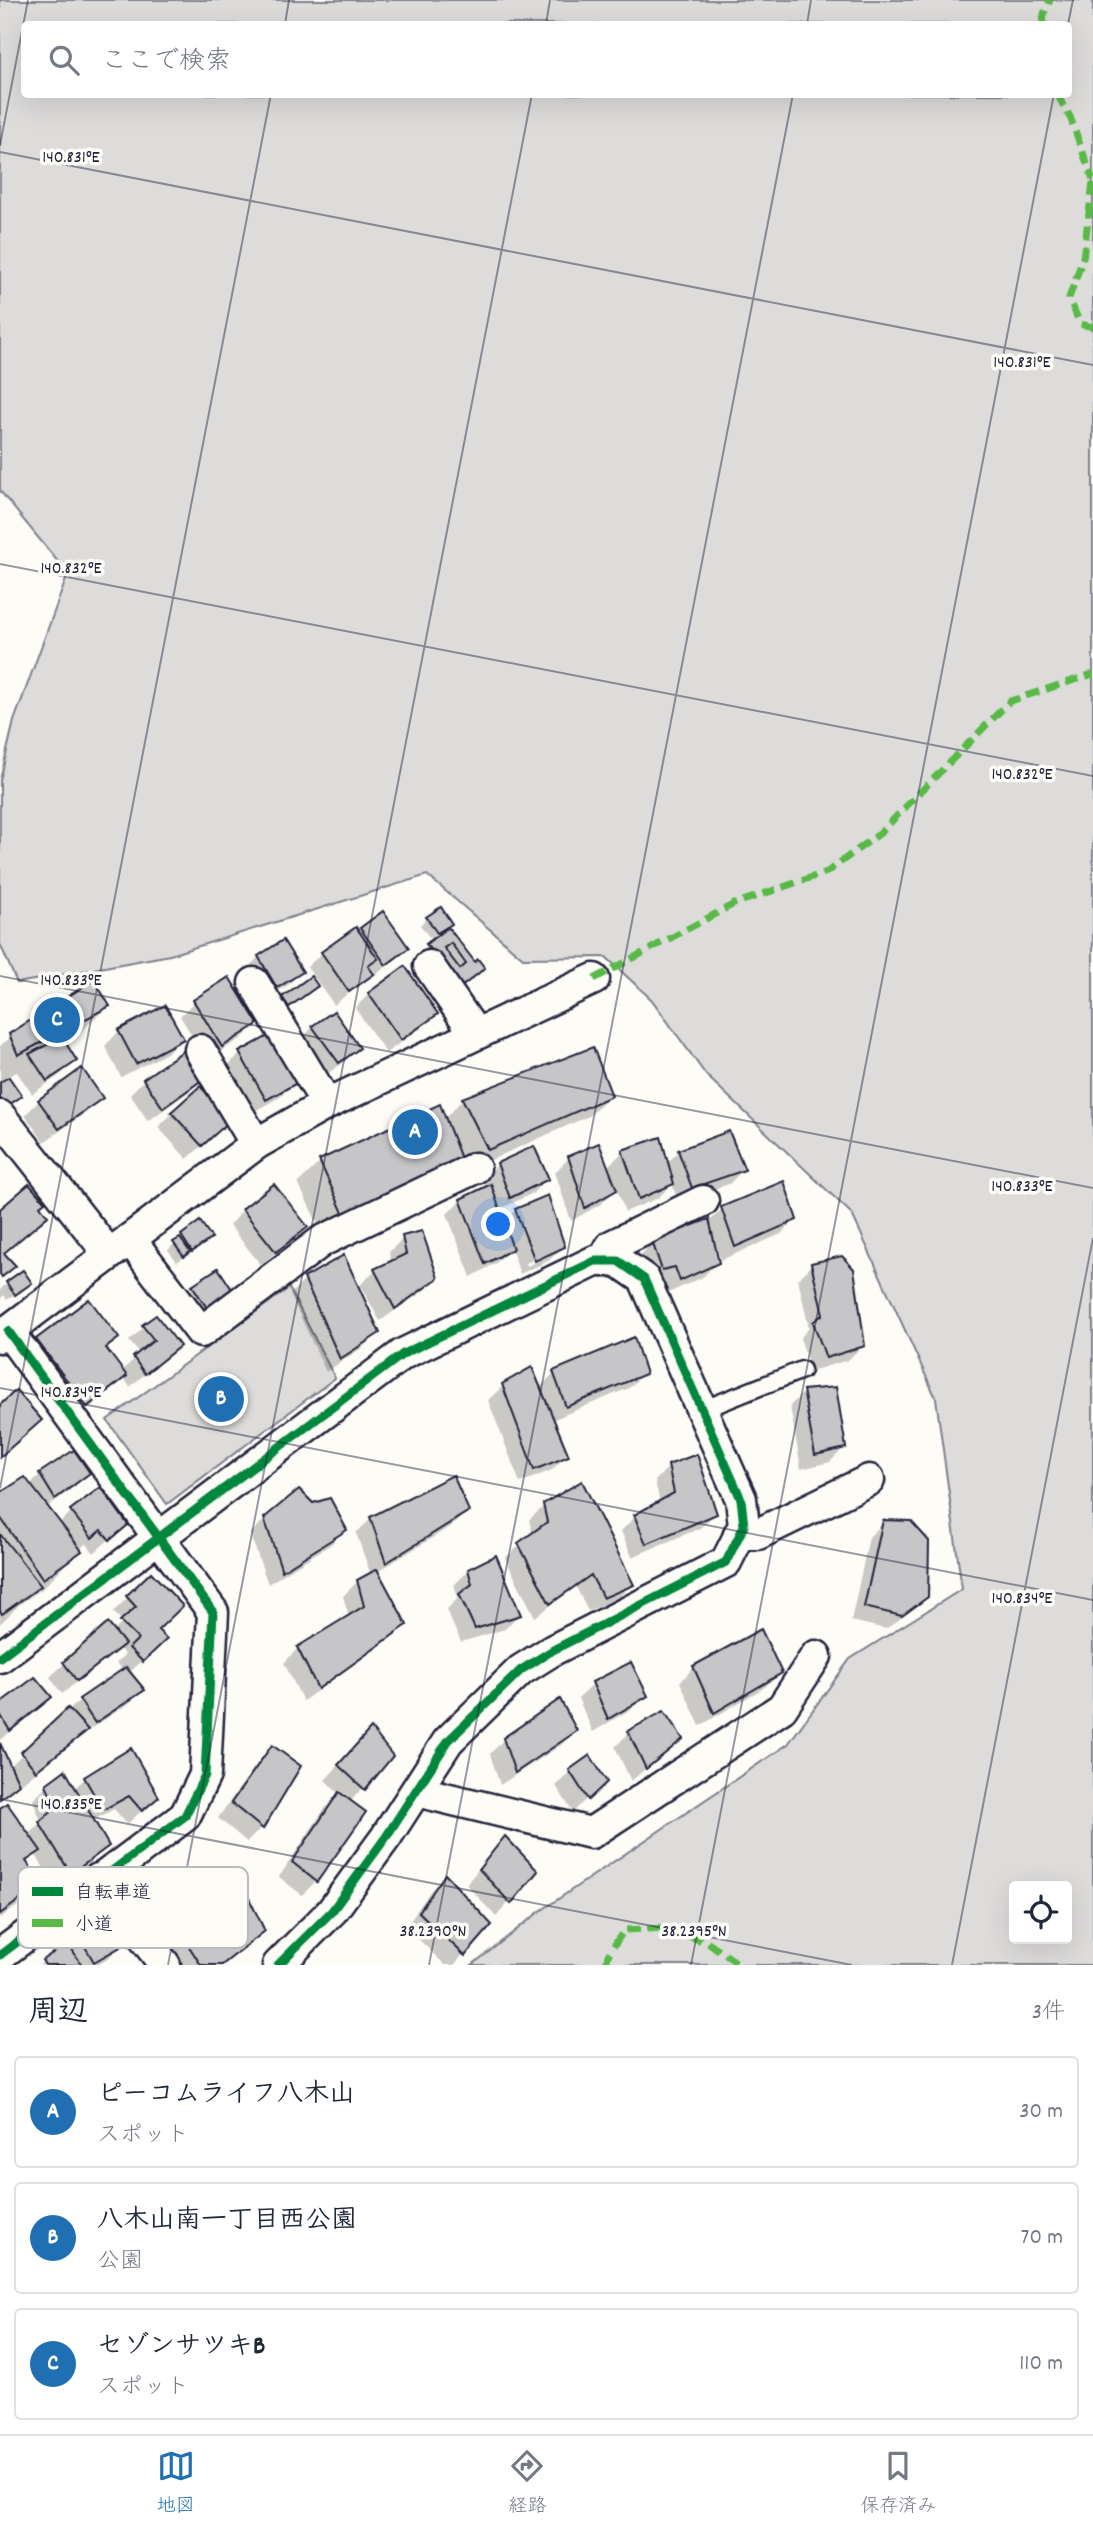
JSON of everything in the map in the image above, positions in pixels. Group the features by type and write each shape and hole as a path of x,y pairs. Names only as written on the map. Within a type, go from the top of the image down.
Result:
{"street":[{"path":"429,966 475,1034"},
{"path":"116,1867 185,1816 205,1775 213,1612 4,1334 256,1144 327,1104 594,979"},
{"path":"254,983 327,1104"},
{"path":"200,1050 256,1144"},
{"path":"0,1116 201,1332 322,1241 475,1168"},
{"path":"603,1261 611,1246 703,1201"},
{"path":"0,1657 403,1353 595,1261 618,1261 644,1279 741,1499 744,1526 726,1562 553,1650 521,1670 449,1741 332,1911 278,1965"},
{"path":"739,1534 758,1534 869,1480"},
{"path":"416,1791 591,1833 782,1707 816,1656"},
{"path":"0,1955 18,1941"},
{"path":"152,1948 166,1965"}],"lane":[{"path":"702,1409 802,1370"}],"shaded area":[{"path":"0,0 1093,0 1093,1965 472,1965 539,1912 788,1744 850,1659 962,1589 936,1398 852,1214 706,1075 652,1000 606,957 523,958 427,875 170,955 17,983 0,944 0,780 14,721 68,574 0,491"},
{"path":"289,1288 335,1378 167,1504 107,1420"}],"building":[{"path":"441,907 452,924 437,933 426,917"},
{"path":"383,911 409,948 386,965 360,928"},
{"path":"356,927 378,959 368,966 374,974 349,992 321,952"},
{"path":"448,927 475,962 478,959 485,968 460,988 426,944","holes":["451,943 466,964 460,969 444,948"]},
{"path":"283,940 303,972 277,988 258,956"},
{"path":"405,966 438,1014 401,1040 368,993"},
{"path":"311,976 318,986 289,1007 282,997"},
{"path":"229,977 258,1024 222,1047 193,1000"},
{"path":"94,980 110,1006 18,1055 9,1034"},
{"path":"165,1005 184,1039 136,1064 118,1030"},
{"path":"334,1011 360,1048 339,1063 312,1026"},
{"path":"270,1035 297,1083 266,1100 239,1052"},
{"path":"62,1037 77,1061 47,1081 29,1054"},
{"path":"593,1047 612,1096 488,1150 462,1098"},
{"path":"186,1049 206,1077 163,1108 143,1079"},
{"path":"82,1068 103,1098 59,1129 38,1100"},
{"path":"9,1077 22,1096 3,1109 0,1103 0,1082"},
{"path":"200,1086 231,1120 202,1146 171,1112"},
{"path":"440,1104 463,1164 344,1215 319,1160"},
{"path":"729,1131 745,1170 692,1188 678,1150"},
{"path":"661,1137 674,1184 639,1199 622,1150"},
{"path":"599,1143 617,1190 585,1208 568,1156"},
{"path":"534,1146 549,1179 510,1198 497,1163"},
{"path":"784,1181 797,1220 735,1247 721,1207"},
{"path":"29,1184 45,1202 40,1206 48,1216 4,1253 16,1266 2,1277 0,1209"},
{"path":"274,1184 308,1227 276,1252 242,1209"},
{"path":"491,1184 513,1249 485,1264 460,1199"},
{"path":"548,1195 565,1247 535,1261 515,1209"},
{"path":"709,1219 719,1263 680,1281 675,1267 662,1270 652,1241"},
{"path":"200,1221 212,1238 192,1252 181,1235"},
{"path":"422,1231 438,1278 395,1309 374,1269 406,1254 402,1236"},
{"path":"180,1238 190,1252 184,1257 173,1242"},
{"path":"344,1255 380,1333 340,1359 304,1278"},
{"path":"842,1256 854,1269 865,1346 826,1358 813,1322 823,1314 811,1263"},
{"path":"218,1268 237,1297 211,1314 192,1285"},
{"path":"23,1270 32,1283 15,1295 6,1282"},
{"path":"89,1299 119,1338 106,1348 127,1376 87,1407 36,1339"},
{"path":"156,1315 180,1346 145,1374 133,1357 154,1340 142,1325"},
{"path":"634,1337 646,1374 566,1407 553,1371"},
{"path":"532,1367 569,1456 534,1470 502,1384"},
{"path":"836,1387 846,1448 815,1455 803,1390"},
{"path":"16,1390 42,1420 0,1457 0,1405"},
{"path":"74,1450 90,1473 55,1499 39,1473"},
{"path":"697,1454 717,1514 646,1544 634,1515 674,1493 668,1465"},
{"path":"453,1475 469,1511 386,1563 370,1517"},
{"path":"25,1477 82,1551 43,1579 0,1517 0,1493"},
{"path":"582,1481 634,1585 603,1598 591,1575 550,1604 518,1543 547,1522 543,1504"},
{"path":"101,1487 128,1525 110,1540 101,1530 92,1538 70,1510"},
{"path":"299,1489 313,1503 330,1498 347,1530 282,1571 264,1518"},
{"path":"883,1520 911,1521 929,1541 928,1597 902,1616 864,1607"},
{"path":"0,1534 41,1586 2,1614 0,1611"},
{"path":"496,1555 521,1615 475,1629 459,1594 472,1584 468,1569"},
{"path":"377,1569 407,1625 318,1689 297,1647 364,1606 357,1580"},
{"path":"151,1572 183,1606 158,1630 167,1639 143,1662 129,1648 138,1639 120,1621 136,1607 126,1596"},
{"path":"108,1623 125,1644 77,1681 63,1662"},
{"path":"761,1629 782,1673 714,1713 693,1666"},
{"path":"631,1662 648,1696 608,1719 592,1682"},
{"path":"126,1667 145,1690 95,1723 79,1699"},
{"path":"35,1677 52,1697 10,1731 0,1714 0,1703"},
{"path":"560,1699 577,1731 515,1773 503,1738"},
{"path":"68,1708 88,1730 36,1771 21,1752"},
{"path":"664,1711 683,1739 646,1769 628,1731"},
{"path":"371,1728 393,1756 365,1790 338,1765"},
{"path":"0,1743 19,1784 0,1799"},
{"path":"272,1745 301,1766 263,1829 231,1803"},
{"path":"131,1748 159,1797 142,1811 129,1796 103,1810 84,1777"},
{"path":"590,1755 607,1782 588,1800 569,1770"},
{"path":"65,1770 109,1846 80,1867 67,1867 39,1822 55,1808 46,1784"},
{"path":"339,1792 366,1812 317,1882 292,1862"},
{"path":"7,1803 41,1851 26,1861 30,1867 18,1867 18,1901 0,1914 0,1808"},
{"path":"505,1836 538,1871 511,1904 479,1869"},
{"path":"445,1874 492,1925 465,1956 419,1912"},
{"path":"248,1896 265,1931 248,1944"},
{"path":"60,1948 71,1948 82,1965 45,1965 42,1960"},
{"path":"86,1948 118,1948 94,1962"},
{"path":"190,1948 244,1948 222,1965 201,1965"}],"marked path":[{"path":"1043,21 1050,0"},
{"path":"1059,98 1070,117 1093,180"},
{"path":"1093,183 1083,258 1069,298 1080,324 1093,327"},
{"path":"594,979 734,904 827,872 879,834 1010,701 1093,674"},
{"path":"606,1965 608,1955 624,1930 667,1928 710,1944 740,1965"}],"cycle path":[{"path":"0,1657 403,1354 595,1261 618,1261 644,1279 741,1499 744,1526 726,1562 553,1650 521,1670 448,1741 386,1837 332,1911 278,1965"},
{"path":"8,1331 213,1612 205,1775 185,1816 117,1867"},
{"path":"0,1955 18,1941"}],"place":[{"name":"セゾンサツキB","path":"57,1020"},
{"name":"ピーコムライフ八木山","path":"415,1132"},
{"name":"八木山南一丁目西公園","path":"221,1399"}]}
